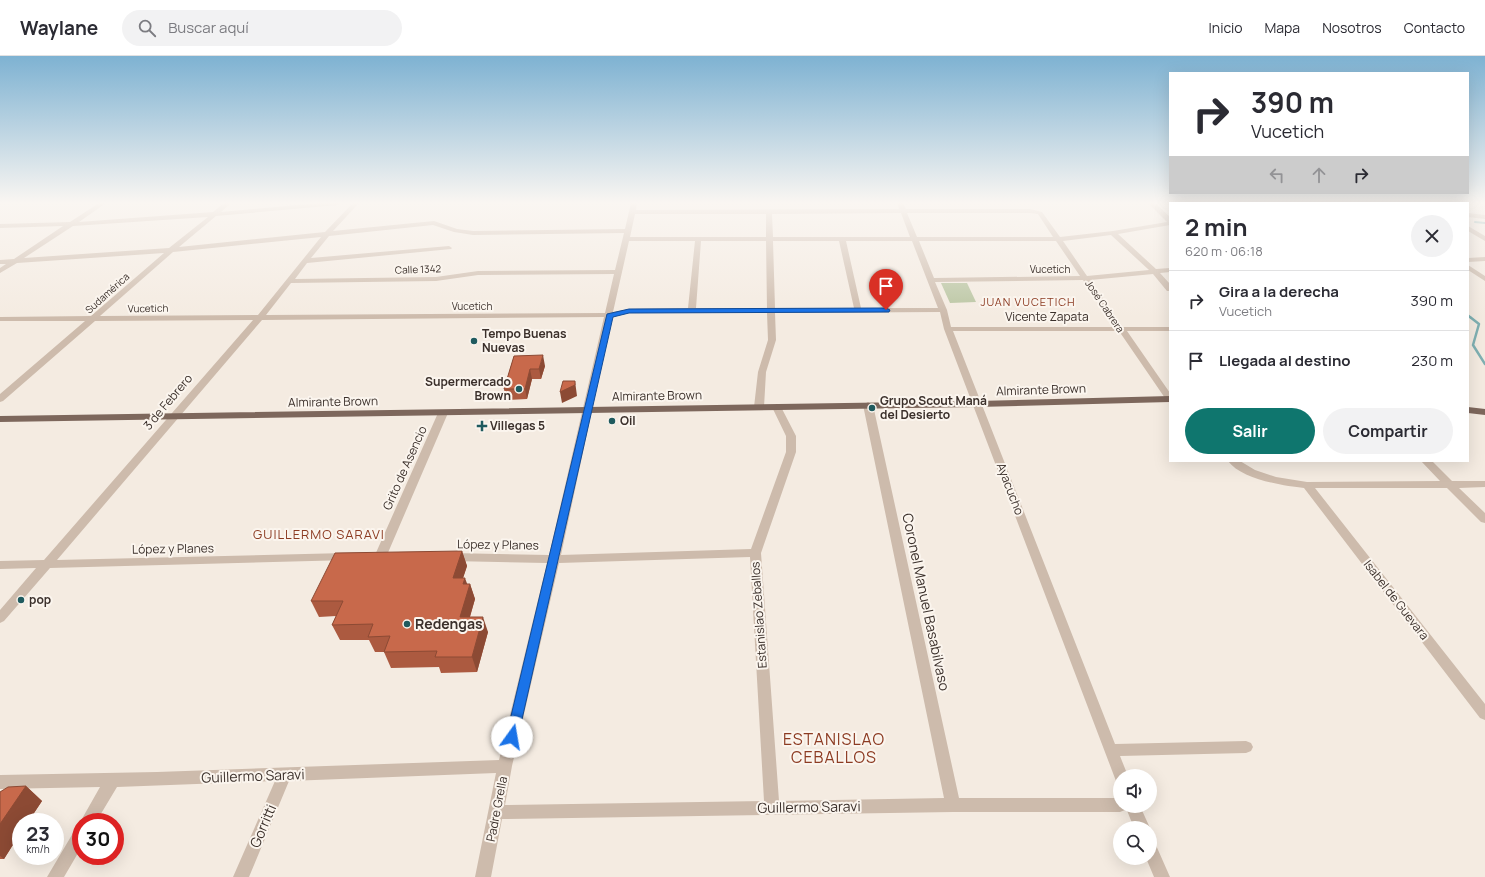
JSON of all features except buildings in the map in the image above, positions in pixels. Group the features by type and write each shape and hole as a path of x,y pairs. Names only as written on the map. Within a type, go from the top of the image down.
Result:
{"main road":[{"name":"Almirante Brown","path":"0,419 977,404 1169,399"},
{"path":"1469,410 1485,412"}],"street":[{"path":"0,271 45,241"},
{"name":"Sudamérica","path":"0,399 182,241"},
{"path":"0,262 171,250 256,241"},
{"name":"3 de Febrero","path":"0,618 260,317 321,241"},
{"name":"Padre Grella","path":"483,877 505,766 554,559 626,241"},
{"path":"692,311 698,241"},
{"path":"759,407 762,372 772,340 770,241"},
{"path":"842,241 858,310"},
{"name":"Ayacucho","path":"915,241 1118,769"},
{"name":"José Cabrera","path":"1060,241 1169,398"},
{"path":"1123,241 1155,272 1169,288"},
{"path":"305,261 449,248"},
{"path":"1469,260 1485,259"},
{"path":"1469,269 1485,279"},
{"name":"Vucetich","path":"930,280 1086,278 1169,270"},
{"name":"Calle 1342","path":"290,281 436,279 478,273 619,272"},
{"name":"Vucetich","path":"0,319 610,315 629,311 943,310"},
{"name":"Vicente Zapata","path":"948,329 1169,329"},
{"name":"Coronel Manuel Basabilvaso","path":"868,405 953,805"},
{"name":"Estanislao Zeballos","path":"772,807 755,553 791,452 791,436 777,407"},
{"name":"Grito de Asencio","path":"397,556 377,555 443,413"},
{"path":"1235,462 1264,479 1306,485 1448,483 1485,484"},
{"path":"1427,462 1485,519"},
{"name":"Isabel de Guevara","path":"1306,485 1485,714"},
{"name":"López y Planes","path":"436,556 554,559 755,553"},
{"name":"López y Planes","path":"0,565 358,556"},
{"path":"1111,750 1246,747"},
{"name":"Guillermo Saravi","path":"0,782 505,766"},
{"name":"Gorritti","path":"241,877 285,774"},
{"path":"93,813 113,779"},
{"name":"Guillermo Saravi","path":"497,812 772,807 1113,805"},
{"path":"54,877 72,848"},
{"path":"1157,865 1162,877"}],"green space":[{"path":"941,283 967,283 976,302 950,303"}],"waterway":[{"path":"1470,317 1479,324 1473,345 1485,364"}],"place":[{"name":"Tempo Buenas Nuevas","path":"474,341"},
{"name":"Supermercado Brown","path":"519,389"},
{"name":"Grupo Scout Maná del Desierto","path":"872,408"},
{"name":"Oil","path":"612,421"},
{"name":"Villegas 5","path":"482,426"},
{"name":"pop","path":"21,600"},
{"name":"Redengas","path":"407,624"}],"district":[{"name":"JUAN VUCETICH","path":"1028,302"},
{"name":"GUILLERMO SARAVI","path":"319,534"},
{"name":"ESTANISLAO CEBALLOS","path":"834,748"}],"route":[{"path":"512,737 610,315 629,311 886,310"}]}
